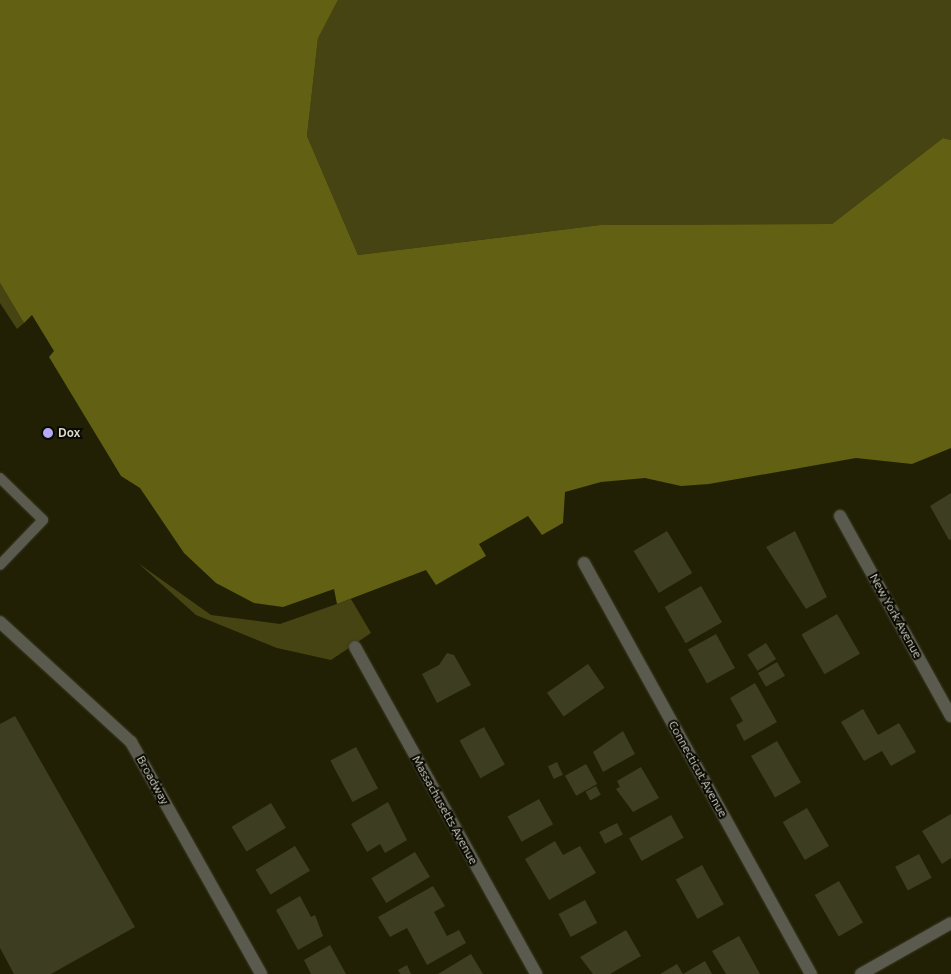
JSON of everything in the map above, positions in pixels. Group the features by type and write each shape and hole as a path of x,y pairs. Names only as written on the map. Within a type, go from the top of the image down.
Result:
{"street":[{"name":"New York Avenue","path":"840,516 951,716"},
{"name":"Connecticut Avenue","path":"584,563 811,974"},
{"name":"Broadway","path":"0,622 132,742 261,974"},
{"name":"Massachusetts Avenue","path":"355,647 536,974"},
{"path":"861,974 951,923"}],"lane":[{"path":"0,478 43,520 0,565"}],"shaded area":[{"path":"0,0 338,0 318,38 307,136 358,255 600,225 832,224 943,138 951,140 951,448 912,464 856,458 709,484 681,486 645,478 601,482 565,492 563,523 542,535 528,516 479,544 486,556 436,585 426,570 337,604 334,589 283,607 254,603 216,583 184,553 140,488 121,476 49,357 54,351 32,315 24,323 0,283"},
{"path":"338,0 951,0 951,140 943,138 832,224 600,225 358,255 307,136 318,37"},
{"path":"0,283 24,323 17,329 0,303"},
{"path":"138,563 211,615 280,624 351,599 371,633 331,660 277,648 196,615"}],"building":[{"path":"951,493 951,539 949,540 930,506"},
{"path":"667,531 692,573 659,593 634,551"},
{"path":"795,531 827,597 806,609 766,547"},
{"path":"701,586 722,622 686,643 665,607"},
{"path":"837,614 860,654 824,674 801,634"},
{"path":"716,634 735,668 707,684 688,650"},
{"path":"766,643 776,659 757,671 747,655"},
{"path":"447,653 454,655 471,685 437,703 422,674 439,665"},
{"path":"777,662 785,676 766,687 758,673"},
{"path":"588,664 605,688 564,716 547,693"},
{"path":"755,683 777,722 744,741 736,725 743,721 730,698"},
{"path":"863,709 878,735 899,723 916,752 891,766 882,751 864,761 841,722"},
{"path":"15,716 135,927 51,974 14,974 0,948 0,724"},
{"path":"484,727 505,765 480,778 460,741"},
{"path":"623,731 635,754 603,772 593,752"},
{"path":"777,741 801,783 775,798 751,756"},
{"path":"356,747 378,788 352,802 330,761"},
{"path":"557,762 563,775 554,779 548,766"},
{"path":"586,764 597,784 576,796 565,776"},
{"path":"641,767 659,798 633,812 616,789 620,787 617,781"},
{"path":"596,786 601,795 590,801 586,792"},
{"path":"539,799 553,824 522,842 508,816"},
{"path":"388,802 407,840 385,853 380,844 367,852 351,824"},
{"path":"271,803 286,828 247,852 232,827"},
{"path":"807,808 829,846 805,860 783,822"},
{"path":"951,814 951,858 942,864 922,831"},
{"path":"671,815 684,838 642,861 629,838"},
{"path":"617,823 623,835 605,844 599,832"},
{"path":"555,841 563,855 580,846 596,873 549,900 525,859"},
{"path":"295,846 310,871 271,895 256,870"},
{"path":"415,852 430,877 386,903 371,878"},
{"path":"919,854 932,878 908,891 895,867"},
{"path":"702,865 724,904 698,919 676,880"},
{"path":"839,881 863,923 839,937 815,895"},
{"path":"433,886 445,906 434,912 447,936 459,930 466,943 427,965 407,928 390,937 378,917"},
{"path":"300,896 311,917 315,915 323,936 298,950 276,910"},
{"path":"585,900 597,923 571,937 559,914"},
{"path":"626,930 641,956 610,974 593,974 580,957"},
{"path":"739,936 760,974 726,974 712,951"},
{"path":"330,945 346,974 311,974 304,960"},
{"path":"471,954 483,974 438,974"},
{"path":"705,961 712,974 683,974"},
{"path":"677,964 683,974 660,974"},
{"path":"407,965 411,974 400,974 398,970"}],"place":[{"name":"Dox","path":"48,433"}]}
